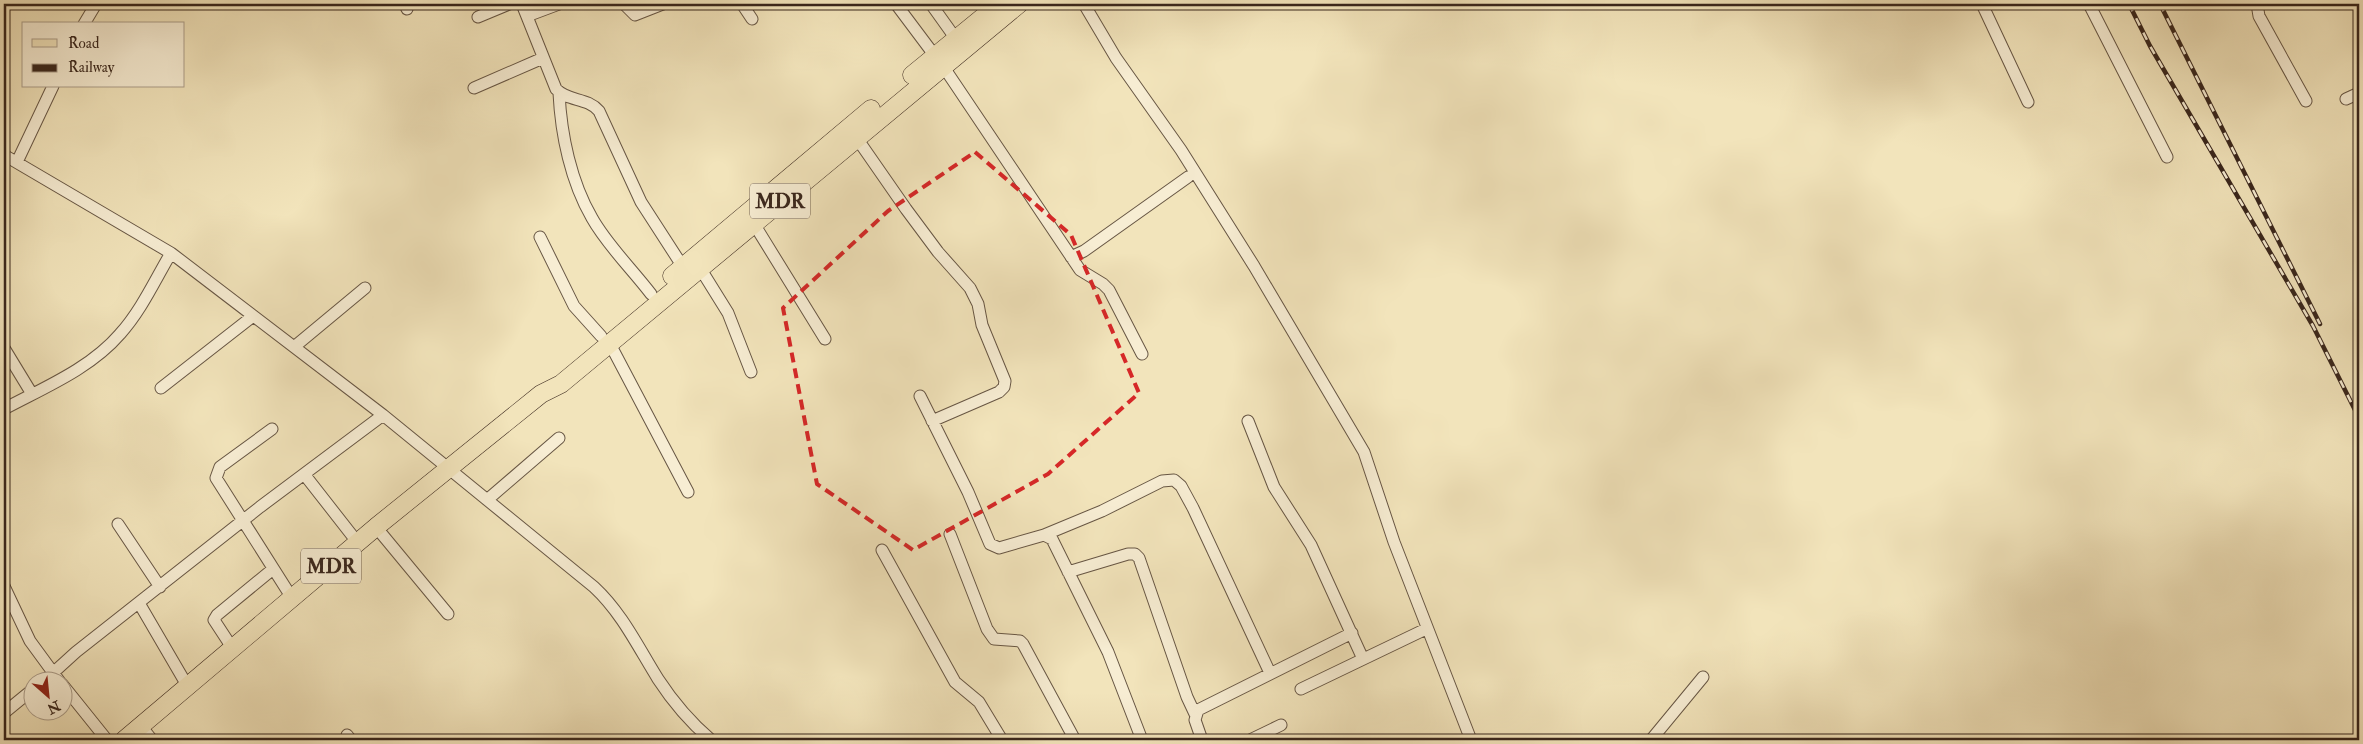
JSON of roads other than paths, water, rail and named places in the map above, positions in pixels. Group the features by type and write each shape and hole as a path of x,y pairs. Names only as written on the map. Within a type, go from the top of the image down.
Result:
{"main road":[{"name":"MDR","path":"939,61 956,40 1000,4"},
{"name":"MDR","path":"605,340 939,61 1019,4"},
{"name":"MDR","path":"750,218 856,137 920,77"},
{"name":"MDR","path":"124,740 448,468 541,394 561,384 651,294 691,267"}],"street":[{"path":"85,22 96,4"},
{"path":"478,17 509,4"},
{"path":"522,4 543,58 560,93 561,122 579,194 592,220 651,294"},
{"path":"527,16 559,4"},
{"path":"624,4 635,15 663,4"},
{"path":"742,4 752,19"},
{"path":"896,4 939,61 1080,270 1103,284 1109,290 1142,354"},
{"path":"931,4 956,40"},
{"path":"1084,4 1116,58 1181,150 1218,208 1359,443 1369,464 1394,542 1426,629 1471,740"},
{"path":"1982,4 2028,102"},
{"path":"2089,4 2166,158"},
{"path":"2257,4 2259,16 2306,101"},
{"path":"474,88 543,58"},
{"path":"17,162 52,88"},
{"path":"560,93 584,100 594,105 599,111 641,202 728,313 750,372"},
{"path":"2346,99 2359,93"},
{"path":"856,137 938,252 970,288 978,304 982,326 1006,381 1004,388 999,392 932,420"},
{"path":"4,155 171,253 383,415 604,596 623,621 667,692 688,719 711,740"},
{"path":"1072,257 1084,251 1188,177"},
{"path":"750,218 825,339"},
{"path":"540,237 574,306 605,340 688,492"},
{"path":"4,409 77,368 119,336 131,321 171,253"},
{"path":"294,347 365,288"},
{"path":"162,388 253,316"},
{"path":"4,348 32,394"},
{"path":"920,396 968,492 990,544 999,548 1044,535 1102,511 1162,482 1174,480 1181,486 1193,508 1270,673"},
{"path":"67,672 139,604 242,522 383,415"},
{"path":"1248,421 1274,487 1312,545 1364,659"},
{"path":"272,429 220,467 217,472 218,484 292,598"},
{"path":"487,500 559,438"},
{"path":"304,474 358,543"},
{"path":"118,524 160,587"},
{"path":"376,527 448,614"},
{"path":"950,534 987,629 994,639 1020,641 1023,644 1075,740"},
{"path":"1044,535 1052,539 1108,652 1142,740"},
{"path":"882,550 955,682 979,702 1002,740"},
{"path":"1068,572 1128,554 1135,554 1139,558 1184,689 1196,714 1195,720 1202,740"},
{"path":"233,649 214,620 217,615 273,568"},
{"path":"4,586 30,641 53,672"},
{"path":"139,604 188,687"},
{"path":"1301,689 1426,629"},
{"path":"1196,714 1204,706 1352,633"},
{"path":"1651,740 1703,677"},
{"path":"72,697 106,740"},
{"path":"4,713 22,698"},
{"path":"141,726 152,740"},
{"path":"1250,740 1282,726"}],"railway":[{"path":"2129,4 2150,46 2313,326 2359,418"},
{"path":"2160,4 2320,324"}]}
